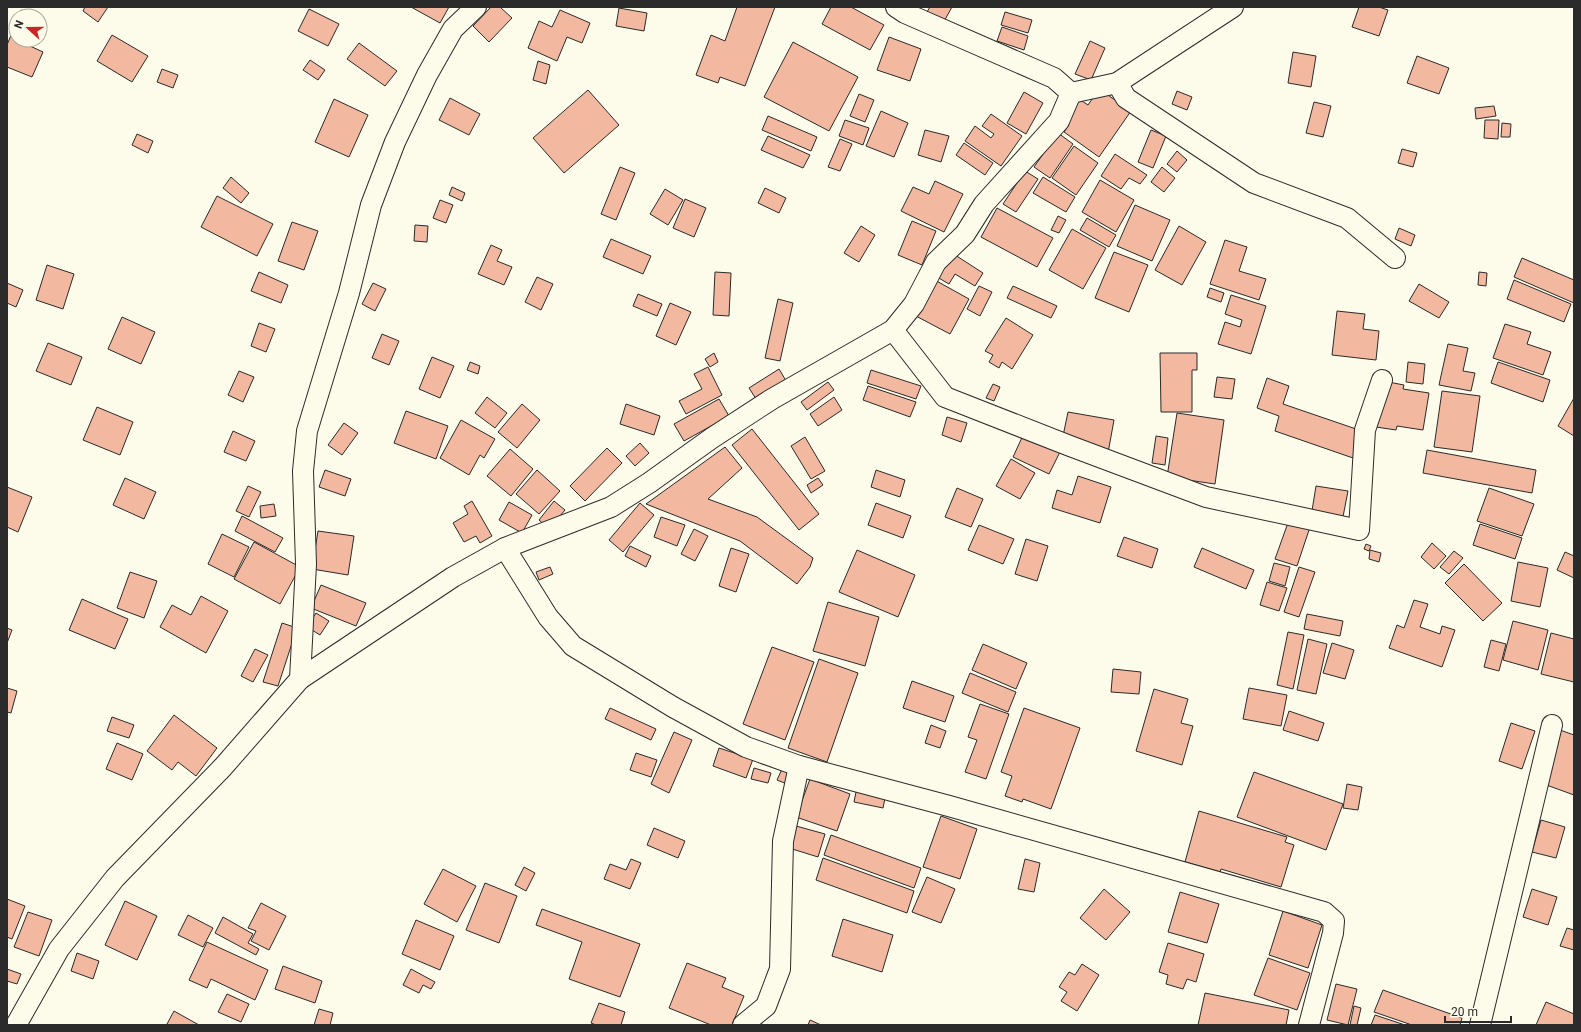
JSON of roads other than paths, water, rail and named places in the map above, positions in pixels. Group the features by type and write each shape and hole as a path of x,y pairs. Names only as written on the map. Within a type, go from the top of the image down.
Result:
{"street":[{"path":"300,679 306,564 303,471 307,431 349,293 371,206 395,142 427,75 453,29 476,7"},
{"path":"1071,94 1117,84 1233,7"},
{"path":"905,9 1054,78 1071,94"},
{"path":"1117,84 1126,98 1254,182 1347,218 1395,258"},
{"path":"16,1025 59,949 115,878 223,767 300,679 453,577 505,548 611,507 649,483 712,438 772,399 893,330 914,304 936,262 965,234 984,204 1060,121 1071,94"},
{"path":"893,330 945,397 1206,497 1359,530 1365,430 1382,380"},
{"path":"505,548 548,618 573,646 673,707 746,747 799,766 949,806 1324,912 1334,921 1333,933 1309,1025"},
{"path":"1480,1025 1552,725"},
{"path":"744,1025 766,1006 780,969 784,841 799,766"}]}
